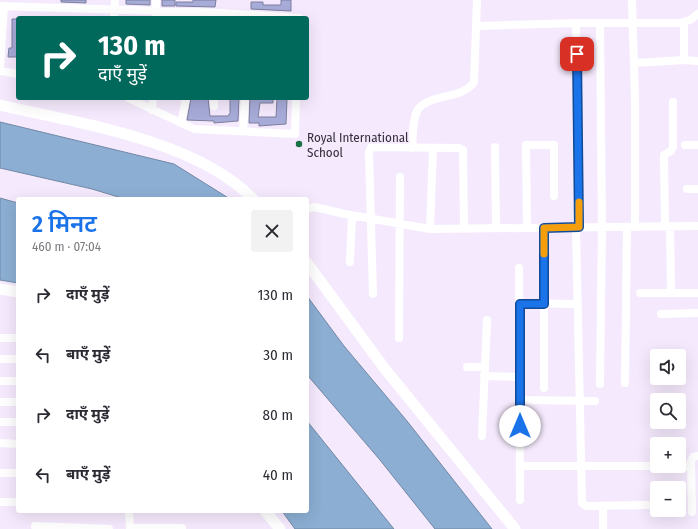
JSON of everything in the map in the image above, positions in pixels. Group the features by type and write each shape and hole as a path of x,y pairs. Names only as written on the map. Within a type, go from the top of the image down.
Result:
{"street":[{"path":"114,14 115,0"},
{"path":"156,0 156,15"},
{"path":"412,148 415,117 420,107 436,99 466,90 474,82 477,0"},
{"path":"625,383 631,227 634,63 632,0"},
{"path":"16,74 0,70 2,6 114,14 248,16"},
{"path":"477,26 576,22 684,22 698,14"},
{"path":"576,22 578,401 582,503 586,506 648,506"},
{"path":"684,22 684,60"},
{"path":"600,23 602,227 600,384"},
{"path":"634,63 684,60 698,61"},
{"path":"132,100 194,129 295,134 296,100"},
{"path":"152,110 153,100"},
{"path":"181,123 186,100"},
{"path":"243,131 245,100"},
{"path":"670,292 664,155 671,151 673,147 673,102"},
{"path":"0,105 108,130 185,154 202,162 236,183 251,197"},
{"path":"527,228 526,145 554,145 554,196"},
{"path":"685,145 698,145"},
{"path":"373,294 370,219 370,150 375,147 459,148 463,150 464,229"},
{"path":"495,147 496,228"},
{"path":"430,229 433,148"},
{"path":"399,338 400,177"},
{"path":"687,189 698,189"},
{"path":"309,208 314,207 352,216 430,229 698,226"},
{"path":"350,262 352,216"},
{"path":"544,228 544,388"},
{"path":"309,266 384,369 515,529"},
{"path":"519,268 520,500"},
{"path":"0,289 16,292"},
{"path":"640,293 698,293"},
{"path":"520,304 578,304"},
{"path":"661,314 698,314"},
{"path":"482,436 487,320"},
{"path":"0,338 16,338"},
{"path":"0,359 16,359"},
{"path":"467,367 485,367"},
{"path":"484,376 520,377"},
{"path":"0,381 16,381"},
{"path":"520,400 595,401"},
{"path":"0,402 16,402"},
{"path":"0,422 16,422"},
{"path":"0,443 16,444"},
{"path":"692,512 691,466 692,458 698,456"},
{"path":"520,466 650,466"},
{"path":"686,466 691,466"},
{"path":"0,472 16,473"},
{"path":"0,502 16,502"},
{"path":"603,506 603,529"},
{"path":"129,513 130,528 182,528"},
{"path":"267,513 280,529"},
{"path":"35,526 109,529"}],"water":[{"path":"0,122 174,164 227,197 118,197 92,189 0,168"},
{"path":"0,198 16,202 16,283 0,280"},
{"path":"309,299 344,346 407,421 492,529 435,529 380,460 309,377"},
{"path":"309,423 394,529 295,529 283,513 309,513"}],"building":[{"path":"61,0 86,0 86,3 61,2"},
{"path":"126,0 150,0 150,5 126,4"},
{"path":"162,0 175,0 175,6 162,6"},
{"path":"193,0 216,0 215,7 176,6 176,2 193,2"},
{"path":"281,0 291,0 291,11 251,9 251,2 263,2 263,5 281,5"},
{"path":"12,19 16,19 16,57 8,57 9,48 12,48"},
{"path":"191,100 208,100 210,116 228,116 230,113 230,100 239,100 238,121 214,123 214,121 187,120"},
{"path":"250,100 273,100 273,103 260,103 258,117 276,117 277,100 287,100 286,124 259,126 259,123 249,123"}],"slow traffic":[{"path":"544,254 544,228 579,227 579,202"}],"place":[{"name":"Royal International School","path":"299,144"}],"route":[{"path":"520,426 520,304 544,304 544,228 579,227 577,54"}]}
